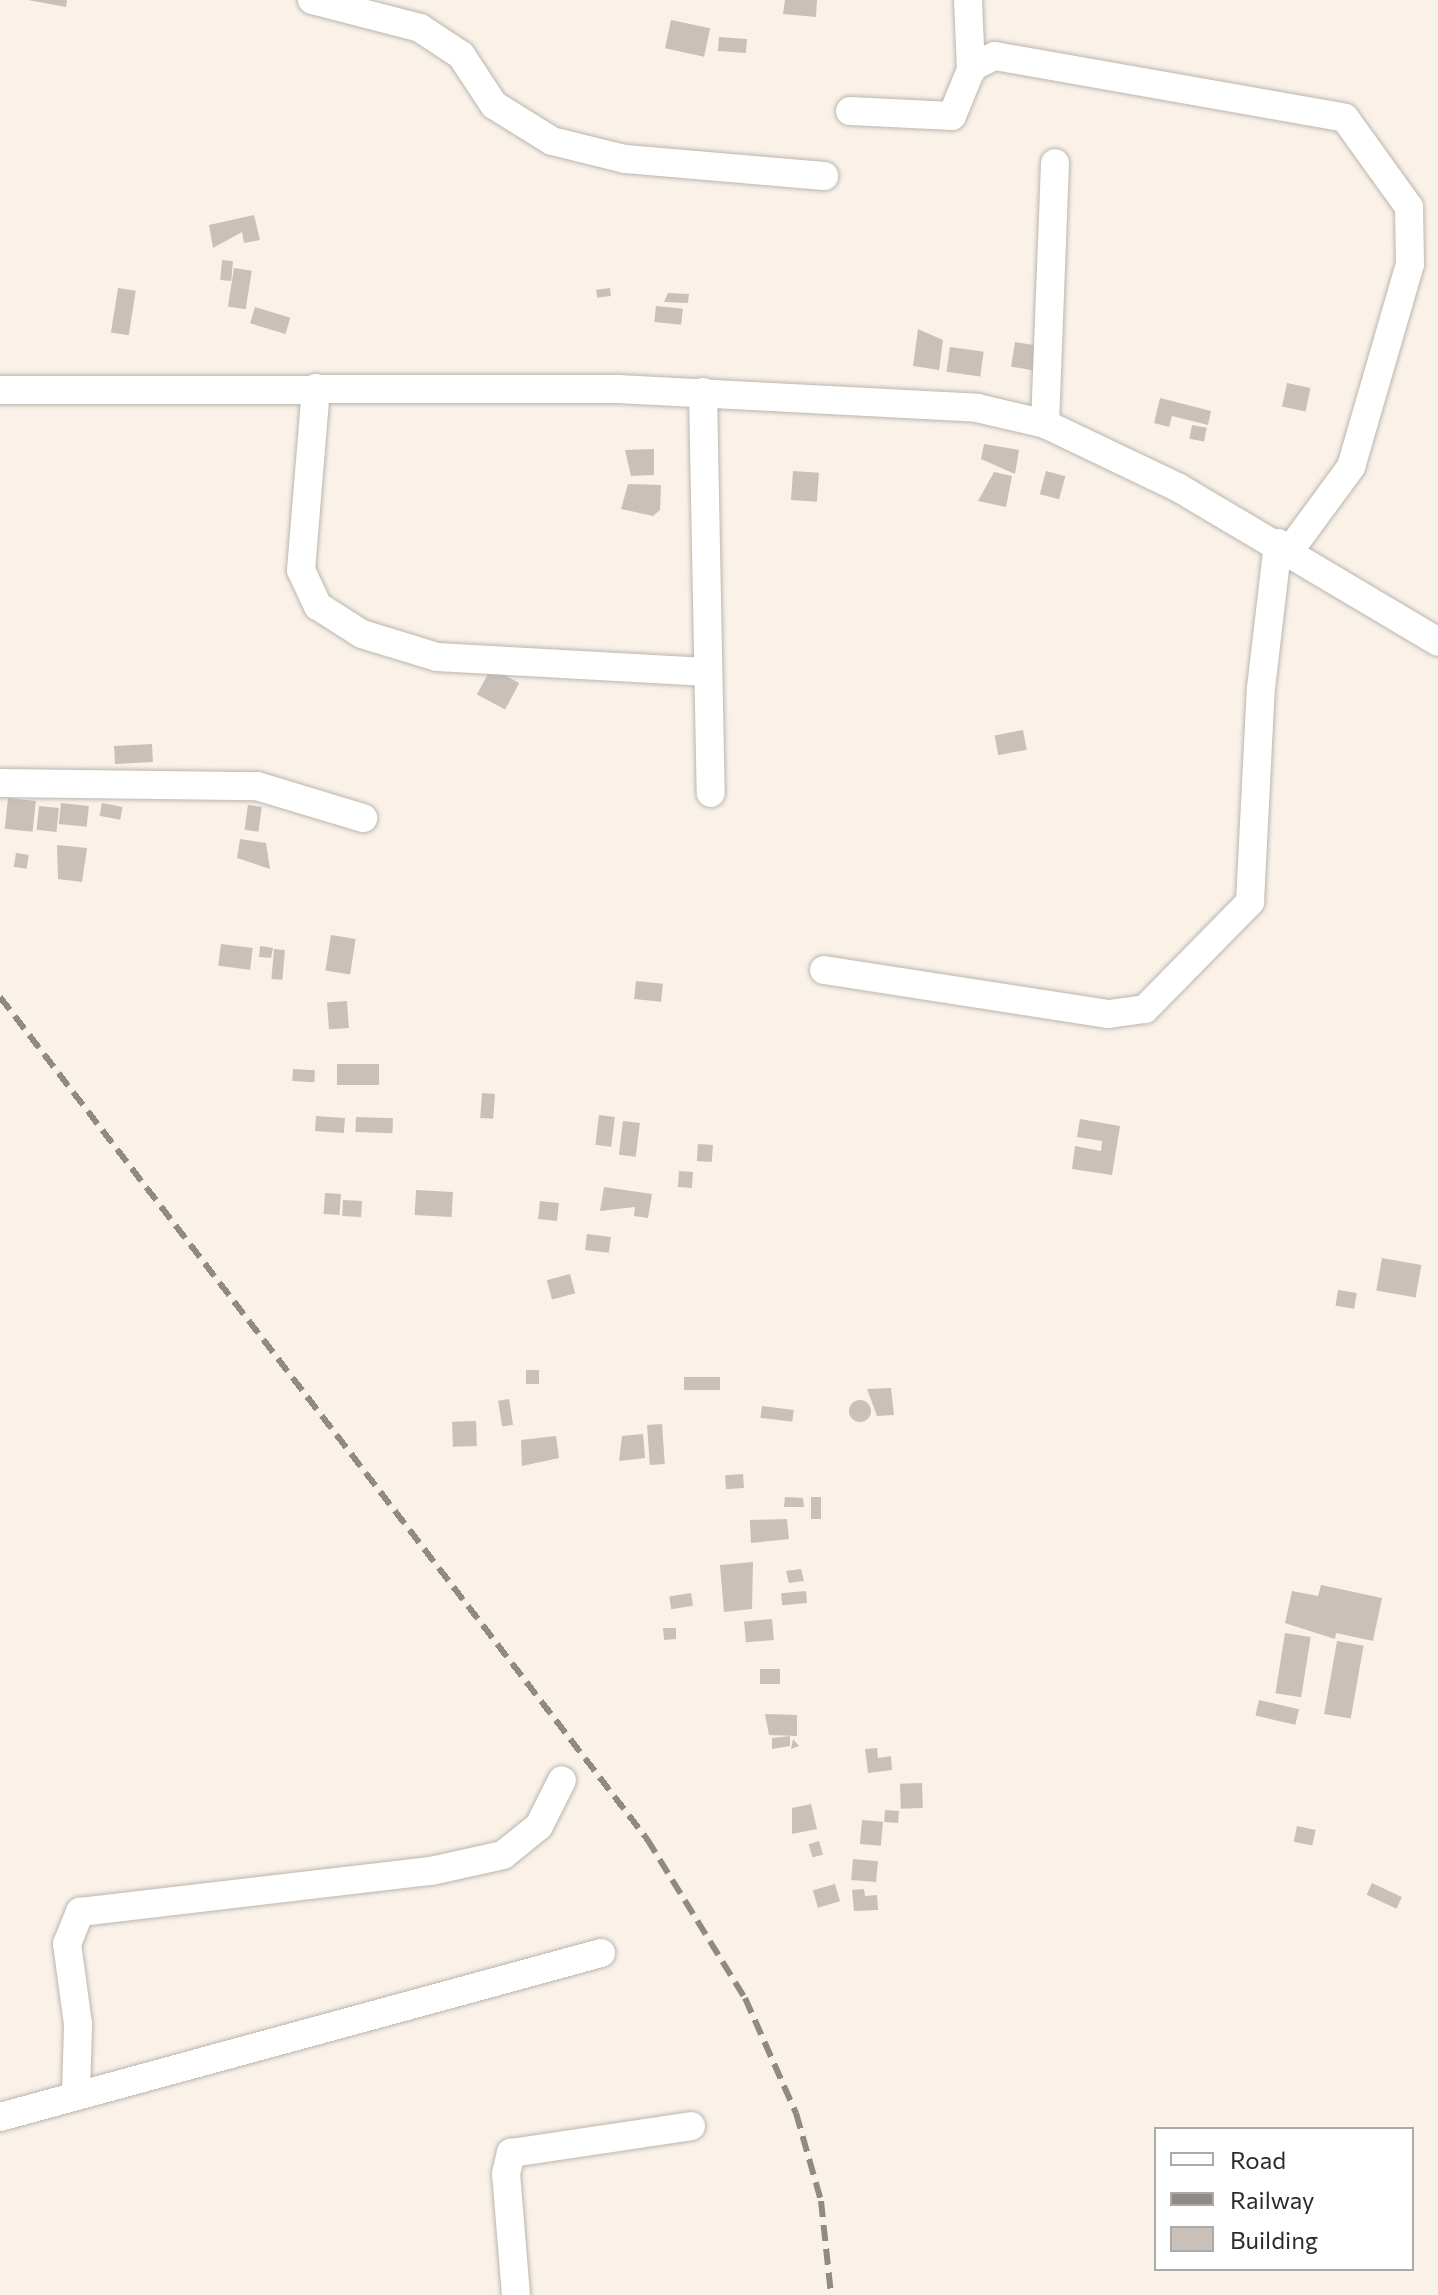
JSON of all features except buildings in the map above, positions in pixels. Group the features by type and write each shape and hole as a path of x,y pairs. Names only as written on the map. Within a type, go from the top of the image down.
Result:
{"street":[{"path":"312,0 420,28 461,55 494,105 552,141 625,159 824,176"},
{"path":"850,111 948,117 958,111 971,71 968,0"},
{"path":"824,970 1109,1014 1136,1014 1155,999 1250,902 1261,688 1284,546 1351,467 1401,308 1413,217 1390,171 1334,113 1008,57 984,59 971,71"},
{"path":"1045,424 1055,163"},
{"path":"0,390 316,388 703,392 965,407 1045,424 1284,546 1438,642"},
{"path":"316,388 301,570 318,606 362,634 437,657 707,672"},
{"path":"703,392 711,793"},
{"path":"0,783 257,786 363,818"},
{"path":"76,2093 78,2024 67,1944 80,1912 431,1871 503,1855 539,1826 562,1780"},
{"path":"0,2117 76,2093 601,1953"},
{"path":"516,2295 506,2174 511,2153 691,2126"}],"railway":[{"path":"0,997 647,1839 745,1998 796,2113 821,2201 831,2295"}]}
